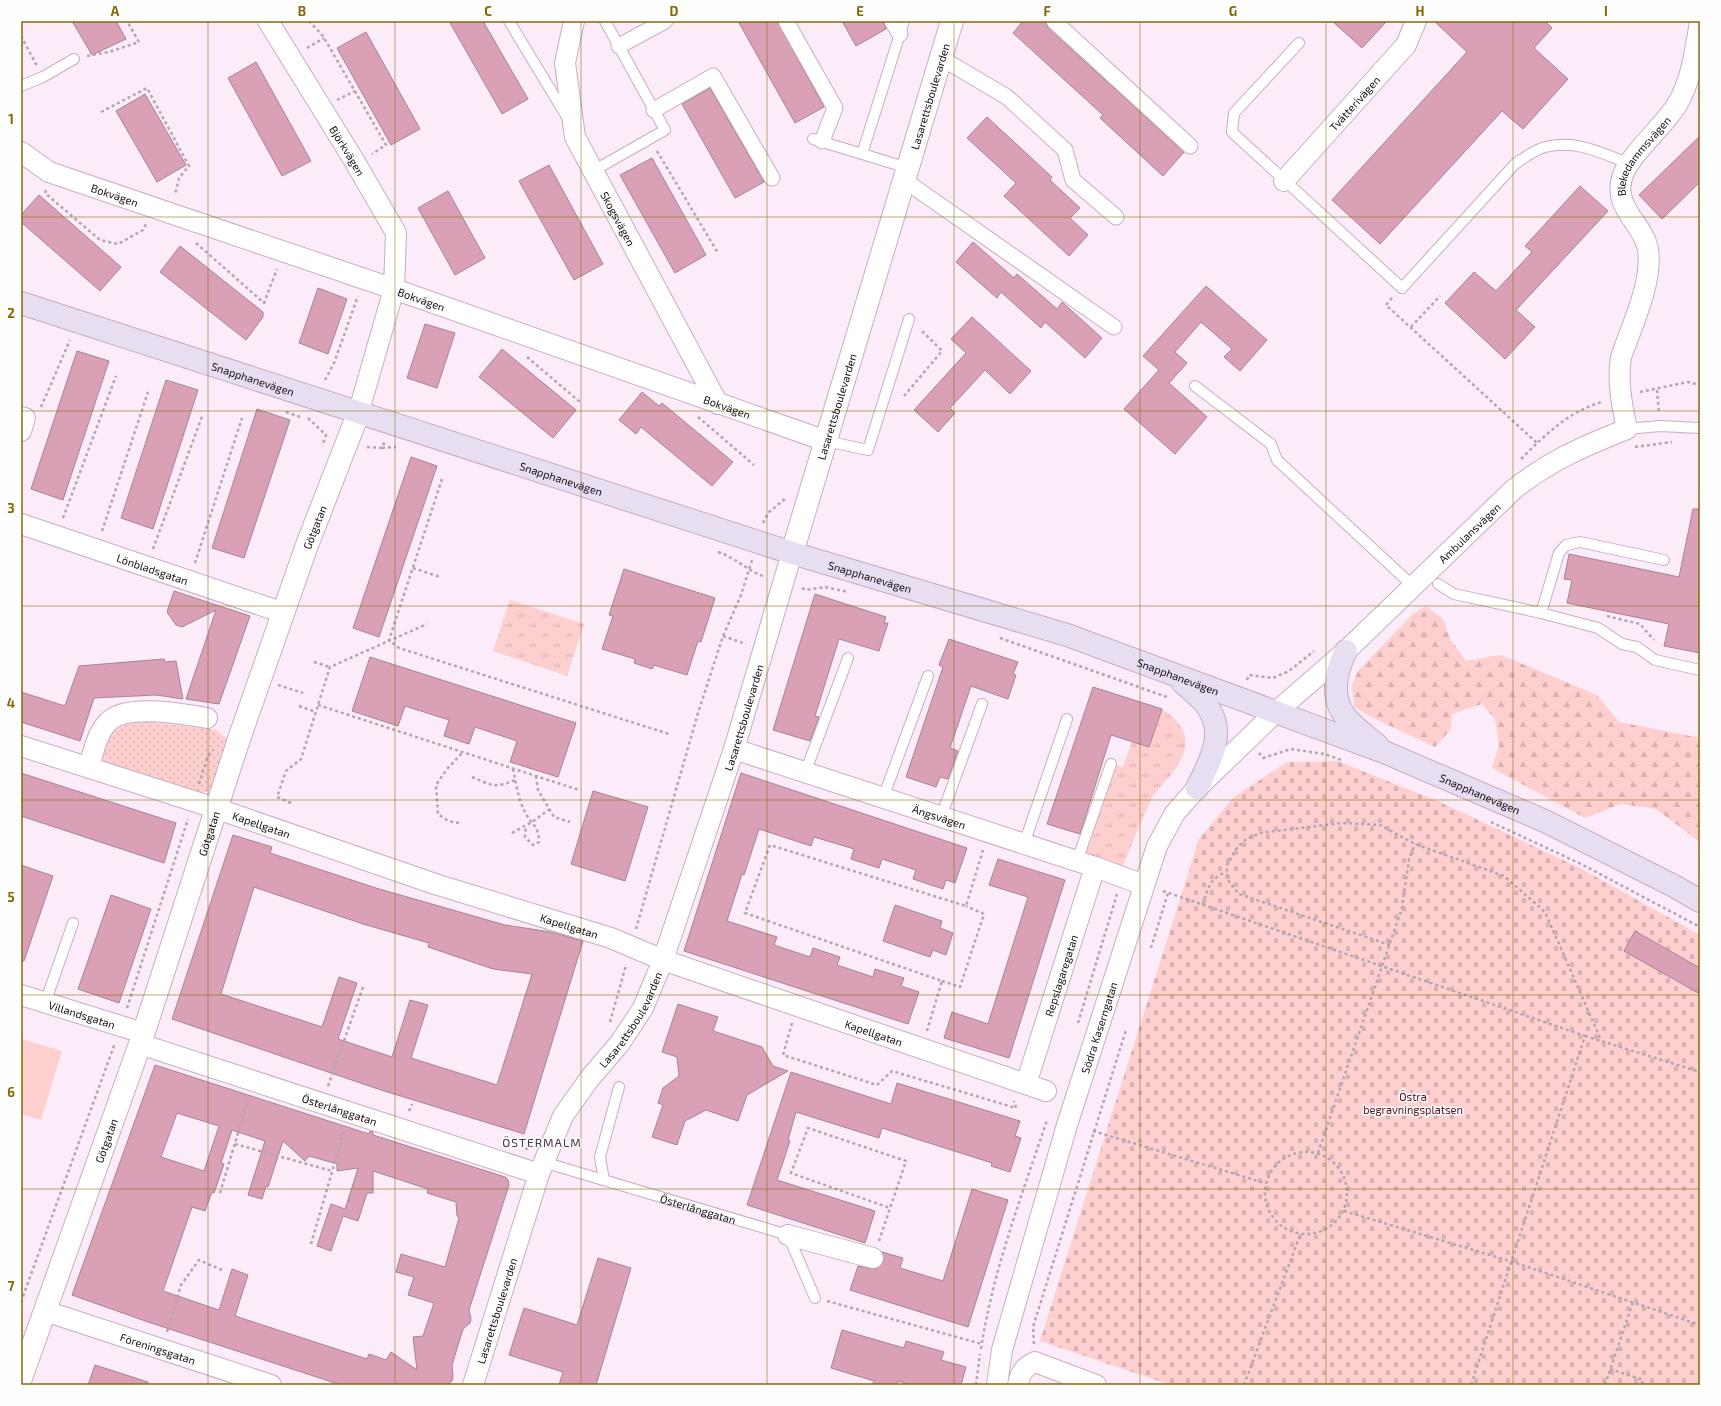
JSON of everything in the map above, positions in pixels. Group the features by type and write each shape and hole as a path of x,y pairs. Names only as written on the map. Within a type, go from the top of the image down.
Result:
{"main road":[{"name":"Snapphanevägen","path":"21,303 358,414 792,553 1067,635 1174,676 1384,752 1545,821 1700,901"},
{"path":"1346,651 1339,665 1335,678 1338,700 1345,716 1384,752"},
{"path":"1174,676 1202,700 1210,709 1216,724 1217,744 1197,788"}],"street":[{"name":"Björkvägen","path":"268,21 355,162 396,233 394,288"},
{"name":"Skogsvägen","path":"574,21 565,63 575,137 718,404"},
{"path":"619,46 665,21"},
{"path":"786,21 835,108 818,140"},
{"path":"892,21 902,28"},
{"name":"Lasarettsboulevarden","path":"473,1385 541,1168 563,1116 590,1078 620,1043 643,1008 663,960 734,749 952,21"},
{"path":"1054,21 1190,146"},
{"name":"Tvätterivägen","path":"1284,181 1406,45 1416,21"},
{"name":"Blekedammsvägen","path":"1631,438 1620,396 1619,370 1621,357 1647,280 1649,261 1648,248 1641,233 1624,207 1620,196 1622,176 1678,104 1691,73 1700,22"},
{"path":"941,58 1013,103 1065,150 1074,180 1116,217"},
{"path":"654,110 714,76 772,178"},
{"name":"Bokvägen","path":"21,152 49,172 394,288 826,441"},
{"path":"906,174 1114,328"},
{"name":"Götgatan","path":"21,1378 141,1038 215,808 307,545 358,414 394,288"},
{"name":"Ambulansvägen","path":"1276,712 1346,651 1513,490 1535,472 1575,450 1631,438"},
{"name":"Lönbladsgatan","path":"21,524 284,613"},
{"name":"Södra Kaserngatan","path":"997,1385 1002,1350 1067,1125 1157,846 1175,813 1197,788 1249,740 1276,712"},
{"path":"89,768 97,741 108,722 123,713 180,714 207,718"},
{"name":"Kapellgatan","path":"21,746 215,808 435,884 604,935 631,945 663,960 1046,1091"},
{"name":"Ängsvägen","path":"734,749 1077,861 1144,885"},
{"name":"Repslagaregatan","path":"1018,1082 1095,867"},
{"name":"Villandsgatan","path":"21,995 121,1026 141,1038"},
{"name":"Österlånggatan","path":"141,1038 254,1082 520,1168 541,1168"},
{"path":"788,1235 873,1258"},
{"name":"Föreningsgatan","path":"45,1310 271,1385"},
{"path":"1018,1385 1020,1375 1026,1366 1036,1362 1096,1385"}],"lane":[{"path":"509,21 573,127"},
{"path":"592,171 665,130 605,21"},
{"path":"862,154 902,28"},
{"path":"1299,43 1234,113 1232,132 1402,288 1515,164 1529,155 1544,147 1581,145 1630,164"},
{"path":"21,86 43,77 74,59"},
{"path":"818,140 862,154 906,174"},
{"path":"826,441 868,450 909,319"},
{"path":"1195,386 1271,444 1277,460 1413,586"},
{"name":"Ambulansvägen","path":"1631,438 1660,426 1700,428"},
{"path":"1541,613 1559,553 1566,545 1580,542 1664,560"},
{"path":"1438,584 1454,594 1541,613 1598,628 1622,644 1637,647 1655,660 1700,670"},
{"path":"805,773 848,658"},
{"path":"884,798 928,676"},
{"path":"941,817 982,704"},
{"path":"1024,844 1068,719"},
{"path":"1077,861 1111,764"},
{"path":"45,1003 73,923"},
{"path":"604,1180 600,1157 619,1087"},
{"name":"Österlånggatan","path":"541,1168 604,1180 788,1235"},
{"path":"788,1235 815,1298"}],"path":[{"path":"74,59 109,52 139,42 127,21"},
{"path":"309,21 323,36 386,145"},
{"path":"21,36 43,77"},
{"path":"49,172 45,193 100,240 118,244 142,230 164,211 179,178 190,166 147,88 101,112"},
{"path":"650,138 718,253"},
{"path":"193,240 264,303 284,251"},
{"path":"321,449 326,435 308,418 314,399 334,364 364,278"},
{"path":"1402,288 1386,305 1537,443"},
{"path":"1411,327 1440,296"},
{"path":"904,396 942,351 909,319"},
{"path":"22,422 38,413 71,338"},
{"path":"525,356 580,402"},
{"path":"57,536 116,376"},
{"path":"96,549 148,392"},
{"path":"146,566 203,414"},
{"path":"189,580 242,418"},
{"path":"701,420 754,464"},
{"path":"1631,438 1676,442"},
{"path":"382,448 402,447"},
{"path":"389,640 442,479"},
{"path":"609,1024 698,713 723,636 741,595 758,541"},
{"path":"717,552 742,564 749,570 806,590 825,587 856,594"},
{"path":"413,568 440,577"},
{"path":"314,662 330,667 426,624"},
{"path":"723,636 764,650"},
{"path":"992,636 1170,698"},
{"path":"389,640 399,648 669,734"},
{"path":"291,803 277,797 286,771 301,759 330,667"},
{"path":"275,684 303,693"},
{"path":"318,705 579,790"},
{"path":"299,706 316,712"},
{"path":"1249,740 1263,758 1291,749 1324,754 1345,761"},
{"path":"21,1302 121,1026 207,758 215,747"},
{"path":"459,823 448,821 438,814 436,785 463,752"},
{"path":"513,769 524,812 539,832 539,842 533,845 525,837 526,826"},
{"path":"536,776 538,790 554,817 570,822"},
{"path":"472,777 486,784 501,786 515,780"},
{"path":"512,833 526,826 550,809"},
{"path":"1488,820 1581,864 1700,926"},
{"path":"1390,945 1239,894 1230,885 1226,872 1230,857 1245,840 1260,833 1342,823 1380,825 1415,844 1504,876 1545,912 1601,1040"},
{"path":"966,906 988,832"},
{"path":"1318,1153 1402,908 1409,859 1415,844"},
{"path":"770,845 966,906 984,914 960,987 745,913 770,845"},
{"path":"1203,905 1209,885 1215,877 1226,872"},
{"path":"1076,1029 1122,877"},
{"path":"1144,885 1585,1036 1700,1072"},
{"path":"1151,948 1168,893"},
{"path":"922,1048 942,981"},
{"path":"322,1104 363,987"},
{"path":"797,1006 783,1055 878,1085 892,1071 1016,1108 1018,1082"},
{"path":"1036,1362 1033,1327 1093,1131 1126,1030"},
{"path":"1471,1385 1510,1261 1585,1036"},
{"path":"220,1193 254,1082"},
{"path":"311,1244 349,1112"},
{"path":"976,1385 987,1308 1048,1115"},
{"path":"873,1258 906,1161 808,1128 791,1173 890,1208"},
{"path":"1093,1131 1265,1183"},
{"path":"520,1168 532,1138"},
{"path":"235,1144 332,1171"},
{"path":"1305,1151 1318,1153 1331,1160 1341,1170 1346,1183 1347,1198 1344,1211 1336,1222 1325,1230 1313,1235 1300,1235 1284,1229 1271,1217 1265,1201 1265,1183 1271,1171 1280,1161 1292,1154 1305,1151"},
{"path":"1344,1211 1510,1261 1700,1325"},
{"path":"1244,1385 1300,1235"},
{"path":"162,1349 181,1285 194,1266 199,1260 222,1270"},
{"path":"815,1298 1002,1350"},
{"path":"1605,1385 1633,1302"},
{"path":"1610,1369 1643,1380 1642,1385"}],"green space":[{"path":"510,600 584,624 567,676 493,651"},
{"path":"1426,606 1443,619 1450,639 1466,661 1501,655 1597,695 1619,722 1700,738 1700,842 1656,809 1621,804 1585,818 1492,768 1499,745 1495,719 1482,704 1452,714 1451,729 1435,747 1373,718 1354,707 1352,685 1358,671 1413,614"},
{"path":"1162,709 1178,722 1183,730 1185,738 1184,754 1168,779 1152,798 1140,823 1123,866 1081,851 1111,764 1123,767 1132,741 1149,747"},
{"path":"136,720 216,730 227,739 229,747 216,784 207,792 191,792 108,764 102,759 107,737 112,729"},
{"name":"Östra begravningsplatsen","path":"1337,761 1440,802 1582,869 1700,935 1700,1385 1171,1385 1040,1341 1199,839 1234,797 1287,762"},
{"path":"21,1039 62,1051 41,1120 21,1114"}],"building":[{"path":"72,21 116,21 126,39 92,55"},
{"path":"449,21 483,21 528,99 502,114"},
{"path":"738,21 777,21 824,107 795,123"},
{"path":"842,21 883,21 886,29 856,46"},
{"path":"1023,21 1045,21 1048,28 1184,152 1163,176 1100,118 1103,115 1013,33"},
{"path":"1332,21 1387,21 1362,48"},
{"path":"1434,21 1545,21 1552,28 1534,48 1568,79 1523,129 1502,111 1380,244 1332,200 1467,52"},
{"path":"366,32 420,129 391,145 337,48"},
{"path":"256,62 311,161 282,176 228,78"},
{"path":"710,88 764,182 735,198 682,104"},
{"path":"145,94 186,165 157,182 116,111"},
{"path":"987,117 1052,177 1050,180 1080,208 1070,218 1088,235 1069,256 1004,196 1016,183 967,138"},
{"path":"1700,136 1700,182 1662,219 1639,195"},
{"path":"652,158 706,255 675,273 620,175"},
{"path":"549,165 603,264 574,280 519,181"},
{"path":"1580,186 1608,211 1516,310 1535,327 1505,359 1445,303 1474,272 1496,291 1532,252 1525,246"},
{"path":"448,191 485,258 455,275 418,208"},
{"path":"39,195 121,267 100,291 21,222 21,215"},
{"path":"973,242 1014,278 1017,274 1057,309 1062,302 1102,338 1085,358 1045,322 1041,328 1001,292 997,298 956,262"},
{"path":"180,246 263,312 263,317 246,340 160,272"},
{"path":"1206,286 1267,340 1240,371 1224,357 1232,349 1201,322 1175,352 1187,363 1169,383 1207,417 1175,454 1124,409 1159,370 1143,356"},
{"path":"318,288 347,299 328,354 299,343"},
{"path":"972,317 1031,371 1010,394 985,370 950,408 955,413 938,432 914,410 966,353 951,339"},
{"path":"425,324 455,333 437,388 407,378"},
{"path":"502,349 576,410 553,438 479,377"},
{"path":"77,351 109,361 63,500 31,489"},
{"path":"166,380 198,390 153,529 121,518"},
{"path":"642,392 659,406 662,403 733,462 712,486 641,427 636,434 619,420"},
{"path":"257,409 290,420 244,558 212,548"},
{"path":"411,457 437,466 379,637 353,628"},
{"path":"1693,509 1700,509 1700,653 1664,646 1669,624 1567,603 1572,580 1564,579 1569,554 1679,577"},
{"path":"624,569 715,598 701,642 698,641 687,675 654,665 652,669 634,663 635,659 602,649 613,616 609,615"},
{"path":"174,591 250,616 219,704 186,699 216,610 182,627 176,625 167,612"},
{"path":"815,594 886,617 884,623 888,623 879,651 839,639 815,716 819,717 810,741 773,730"},
{"path":"949,639 1018,662 1013,674 1016,675 1008,699 971,686 950,748 958,751 948,779 940,777 936,787 906,777 943,667 939,665"},
{"path":"370,657 576,723 558,777 510,762 517,741 475,727 469,744 444,736 449,720 405,706 398,726 352,711"},
{"path":"164,659 165,662 176,661 183,699 156,695 94,698 80,741 21,722 21,692 65,706 79,666"},
{"path":"1093,687 1162,709 1149,747 1111,735 1080,834 1047,824"},
{"path":"21,773 176,823 164,863 21,816"},
{"path":"741,773 967,848 955,883 946,880 943,889 913,879 916,870 882,859 879,868 851,859 854,849 814,837 811,846 759,829 744,875 742,874 727,921 777,937 774,945 810,957 813,948 840,957 837,965 873,977 875,969 904,978 901,986 919,992 908,1024 684,951"},
{"path":"593,791 648,807 625,881 571,864"},
{"path":"233,835 272,847 270,853 376,888 505,925 551,932 583,941 524,1134 381,1090 172,1019","holes":["254,887 363,924 429,943 428,947 493,969 532,974 497,1085 411,1058 428,1005 410,1000 392,1057 338,1039 357,983 339,977 322,1027 221,994"]},
{"path":"998,859 1065,880 1009,1058 944,1038 952,1012 988,1024 1028,897 989,885"},
{"path":"21,865 53,876 24,961 21,961"},
{"path":"111,895 151,909 119,1003 78,989"},
{"path":"895,905 942,921 940,928 953,933 946,955 933,950 930,957 883,941"},
{"path":"1635,931 1700,968 1700,994 1624,951"},
{"path":"678,1004 718,1017 713,1031 762,1047 773,1066 788,1071 747,1095 738,1121 706,1110 685,1121 677,1145 652,1137 663,1105 658,1103 663,1088 679,1076 677,1057 662,1052"},
{"path":"155,1065 369,1134 370,1131 373,1132 373,1135 505,1177 508,1180 509,1185 469,1310 471,1319 470,1323 463,1329 452,1365 452,1381 446,1385 341,1385 148,1322 72,1295","holes":["177,1113 219,1126 204,1171 161,1157","232,1130 265,1141 248,1195 262,1199 266,1186 268,1187 283,1141 305,1161 309,1156 337,1164 337,1171 358,1168 345,1209 331,1204 317,1246 331,1251 343,1216 358,1221 367,1193 373,1193 373,1171 428,1189 427,1193 456,1202 457,1216 459,1218 445,1267 401,1254 396,1272 414,1277 408,1295 434,1303 423,1336 413,1337 417,1370 391,1352 386,1360 369,1354 367,1359 235,1316 248,1275 232,1269 219,1310 163,1291 192,1207 205,1211 212,1192 214,1193 224,1164 221,1163"]},
{"path":"791,1072 891,1104 897,1083 1020,1121 1015,1136 1021,1138 1010,1172 991,1166 992,1163 882,1128 879,1138 796,1112 788,1140 790,1141 777,1180 875,1211 865,1243 747,1205"},
{"path":"972,1189 1008,1200 968,1327 850,1290 858,1266 876,1269 884,1261 882,1252 903,1258 900,1268 943,1281"},
{"path":"598,1258 631,1268 596,1385 559,1385 563,1372 509,1355 524,1308 577,1325"},
{"path":"842,1330 904,1348 906,1341 944,1352 941,1360 966,1367 961,1385 911,1385 898,1381 897,1385 872,1385 874,1381 831,1368"},
{"path":"95,1365 148,1382 147,1385 88,1385"}],"district":[{"name":"ÖSTERMALM","path":"542,1142"}]}
